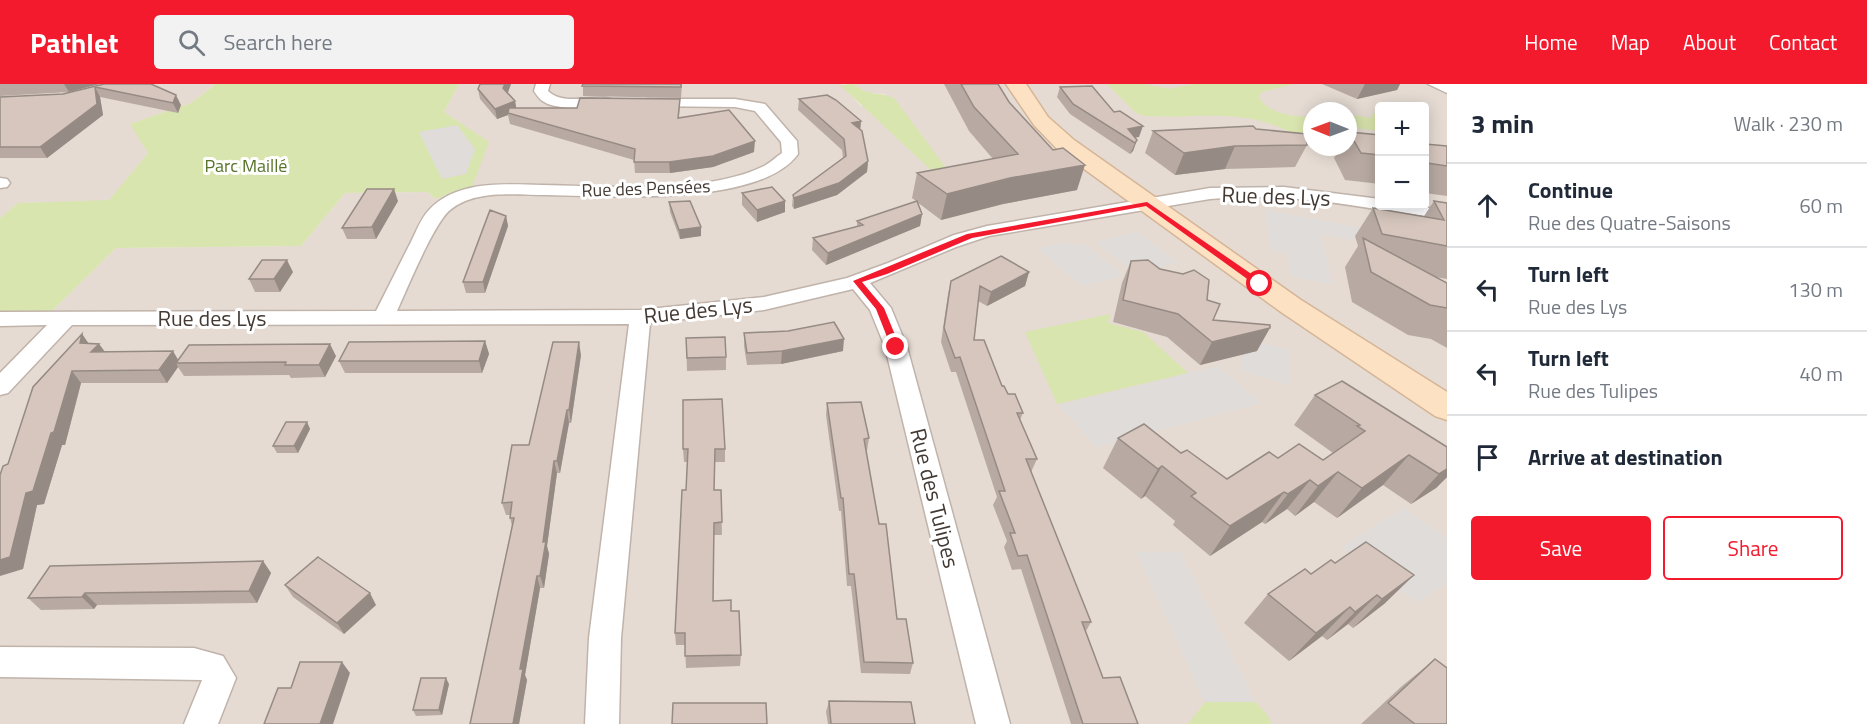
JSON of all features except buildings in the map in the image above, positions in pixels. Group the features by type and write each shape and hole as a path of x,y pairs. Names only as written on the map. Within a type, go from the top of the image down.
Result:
{"street":[{"name":"Rue des Pensées","path":"383,318 434,215 439,208 461,196 499,190 700,188 748,180 776,169 790,154 789,141 783,132 760,107 752,104 557,102 543,96 541,91 543,84"},
{"path":"1016,84 1036,115 1051,132 1147,204 1325,330 1447,408"},
{"path":"1435,84 1447,89"},
{"name":"Rue des Lys","path":"0,319 640,317 772,303 885,272 970,236 1147,204 1226,192 1268,191 1375,203"},
{"path":"1411,210 1447,216"},
{"name":"Rue des Tulipes","path":"857,281 880,308 896,347 993,724"},
{"path":"602,724 605,638 640,317"},
{"path":"0,387 66,318"},
{"path":"0,662 194,663 212,667 220,678 201,724"}],"shaded area":[{"path":"0,84 216,84 191,103 131,124 148,153 109,201 19,203 0,218"},
{"path":"459,84 841,84 861,106 886,94 864,93 854,84 1447,84 1447,724 0,724 0,311 52,311 116,248 301,246 345,193 427,192 436,199 472,187 444,112"},
{"path":"457,125 475,149 466,174 442,179 419,132"},
{"path":"1265,210 1384,232 1355,236 1357,241 1321,234 1332,284 1291,276 1287,253 1271,250"},
{"path":"1137,232 1178,263 1136,273 1096,242"},
{"path":"1067,242 1072,246 1083,243 1124,276 1082,286 1038,248"},
{"path":"1242,338 1289,350 1290,385 1241,371"},
{"path":"1218,366 1261,403 1096,447 1059,405"},
{"path":"1403,508 1447,538 1447,582 1418,603 1342,547"},
{"path":"1136,552 1180,552 1255,702 1205,702"}],"green space":[{"name":"Parc Maillé","path":"216,84 459,84 444,112 489,142 472,187 436,199 427,192 345,193 301,246 116,248 52,311 0,311 0,218 18,203 109,200 148,153 130,124 191,103"},
{"path":"854,84 870,93 895,99 946,168 932,171 840,85"},
{"path":"1107,84 1144,84 1169,89 1193,84 1294,84 1262,92 1259,97 1275,111 1303,116 1303,140 1290,132 1250,119 1230,116 1144,116 1136,113"},
{"path":"1375,113 1375,130 1357,128 1357,116 1370,118"},
{"path":"1110,314 1108,323 1143,332 1188,373 1057,404 1025,332"},
{"path":"1205,702 1255,702 1266,713 1272,724 1188,724"}],"route":[{"path":"896,347 876,301 857,281 885,272 970,236 1034,223 1147,204 1260,284"}]}
